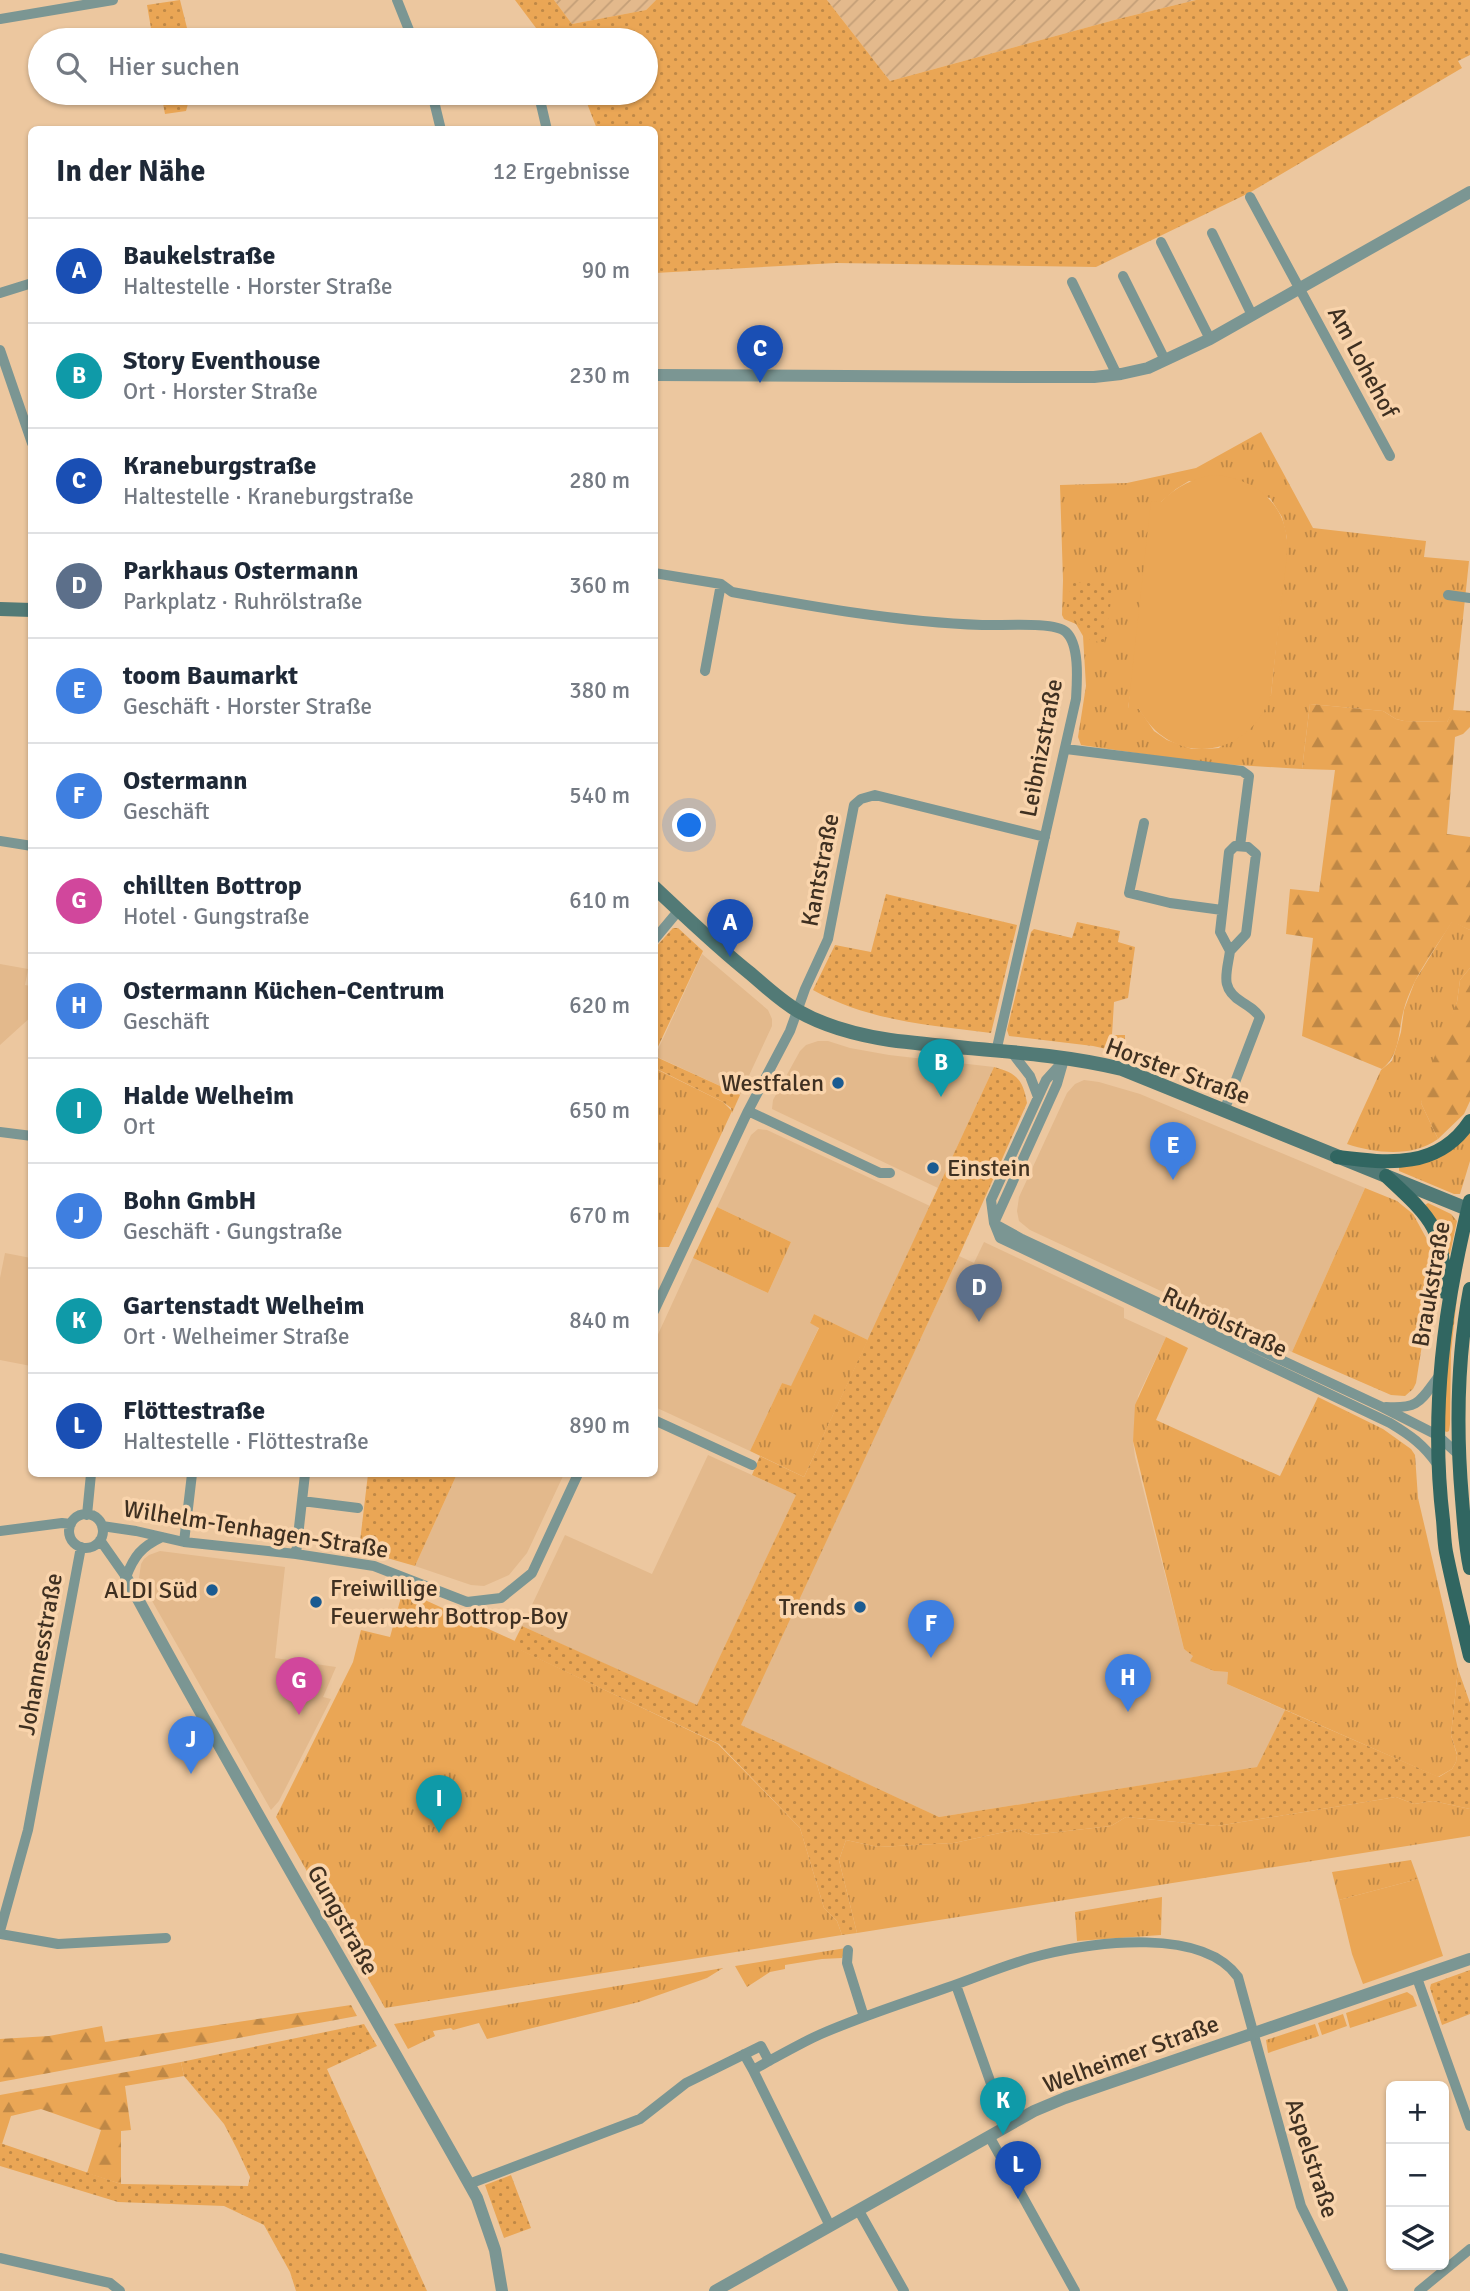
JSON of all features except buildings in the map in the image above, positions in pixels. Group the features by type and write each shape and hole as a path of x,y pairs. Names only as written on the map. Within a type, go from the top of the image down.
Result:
{"main road":[{"path":"0,609 28,610"},
{"name":"Horster Straße","path":"658,891 773,993 797,1010 836,1028 863,1036 1100,1063 1122,1069 1337,1157 1469,1207"},
{"path":"1337,1157 1384,1162 1425,1157 1452,1143 1470,1121"},
{"path":"1386,1176 1416,1203 1433,1226 1442,1249 1446,1318"},
{"name":"Braukstraße","path":"1469,1207 1446,1318 1439,1376 1437,1464 1446,1549 1470,1656"},
{"name":"Braukstraße","path":"1470,1289 1460,1358 1458,1454 1470,1568"}],"street":[{"path":"0,19 113,0"},
{"path":"397,0 408,28"},
{"path":"435,105 440,126"},
{"path":"541,105 546,126"},
{"path":"658,375 1117,375 1148,368 1210,339 1470,192"},
{"name":"Am Lohehof","path":"1250,197 1390,456"},
{"path":"1212,233 1252,315"},
{"path":"1161,242 1210,339"},
{"path":"1124,276 1165,360"},
{"path":"1072,282 1117,375"},
{"path":"0,293 28,285"},
{"path":"0,350 28,431"},
{"name":"Leibnizstraße","path":"658,574 722,584 732,592 853,614 980,625 1054,626 1066,631 1074,645 1076,699 996,1052"},
{"path":"705,671 722,584"},
{"path":"1448,596 1470,598"},
{"path":"1066,749 1242,771 1249,776 1240,846"},
{"name":"Kantstraße","path":"797,1010 828,939 852,814 854,806 861,799 870,795 882,796 1045,837"},
{"path":"1143,823 1129,893 1170,904 1223,911"},
{"path":"0,841 28,845"},
{"path":"1224,1111 1260,1017 1255,1010 1234,997 1227,987 1230,951 1246,934 1255,854 1252,849 1240,846 1235,846 1229,852 1220,932 1230,951"},
{"path":"658,935 679,910"},
{"path":"658,1302 748,1111 790,1031 797,1010"},
{"path":"1013,1054 1030,1076 1038,1097"},
{"path":"994,1223 990,1200 1046,1080 1065,1059"},
{"path":"994,1223 1065,1059"},
{"path":"748,1111 880,1173 890,1173"},
{"path":"0,1132 28,1136"},
{"name":"Ruhrölstraße","path":"994,1223 1022,1239 1382,1407"},
{"name":"Ruhrölstraße","path":"994,1223 1000,1238 1011,1244 1390,1423 1427,1449 1437,1464"},
{"name":"Braukstraße","path":"1382,1407 1405,1408 1417,1403 1439,1376"},
{"path":"1382,1407 1437,1435 1458,1454"},
{"path":"658,1422 752,1465"},
{"path":"87,1514 91,1477"},
{"path":"184,1542 192,1477"},
{"path":"296,1554 305,1477"},
{"name":"Wilhelm-Tenhagen-Straße","path":"102,1526 184,1542 296,1554 374,1566 467,1602 501,1598 532,1573 577,1477"},
{"path":"302,1501 358,1508"},
{"path":"0,1531 71,1524 79,1516 87,1514 95,1517 102,1526 100,1540"},
{"name":"Johannesstraße","path":"71,1524 70,1537 81,1547 89,1547 100,1540"},
{"path":"127,1577 136,1555 151,1542 162,1537"},
{"name":"Gungstraße","path":"100,1540 127,1577 199,1712 469,2184 484,2216 495,2250 502,2291"},
{"name":"Johannesstraße","path":"0,1933 28,1830 81,1547"},
{"path":"0,1933 58,1944 166,1938"},
{"name":"Aspelstraße","path":"753,2070 819,2035 1040,1955 1090,1945 1164,1943 1185,1945 1212,1954 1233,1970 1241,1984 1301,2206 1343,2291"},
{"path":"848,1950 847,1963 864,2017"},
{"name":"Welheimer Straße","path":"715,2291 1006,2126 1065,2098 1470,1959"},
{"path":"1417,1978 1470,2126"},
{"path":"956,1984 1006,2126"},
{"path":"469,2184 640,2119 686,2083 761,2046 769,2061"},
{"path":"744,2054 830,2226"},
{"path":"989,2136 1075,2291"},
{"path":"859,2211 904,2291"},
{"path":"1419,2291 1470,2249"},
{"path":"0,2258 110,2283 120,2291"}],"shaded area":[{"path":"554,0 656,0 646,10 572,24"},
{"path":"827,0 1196,0 890,81"},
{"path":"702,954 768,1010 772,1019 772,1026 740,1095 658,1057 658,1049"},
{"path":"0,964 28,969 25,985 28,986 28,1020 0,1045"},
{"path":"818,1041 889,1055 994,1067 938,1188 772,1109 773,1100 800,1051 806,1045"},
{"path":"1084,1080 1140,1094 1365,1188 1292,1352 1030,1230 1019,1221 1019,1197 1067,1093 1075,1084"},
{"path":"758,1129 767,1130 930,1206 868,1340 814,1314 810,1323 819,1327 791,1387 782,1383 750,1451 658,1408 658,1334 693,1258 768,1293 791,1242 717,1207 751,1135"},
{"path":"984,1242 1124,1308 1124,1318 1166,1337 1138,1396 1133,1441 1135,1457 1184,1649 1214,1671 1228,1672 1227,1684 1285,1710 1258,1767 939,1817 740,1725 959,1256 974,1263"},
{"path":"5,1253 28,1257 28,1365 0,1360 0,1278"},
{"path":"708,1455 796,1495 697,1706 522,1626 565,1535 652,1574"},
{"path":"456,1477 563,1477 527,1553 509,1575 484,1586 471,1585 415,1566"},
{"path":"160,1551 285,1567 275,1658 336,1667 323,1697 331,1699 279,1801 271,1810 139,1578 144,1559"}],"green space":[{"path":"180,0 187,28 151,28 147,5"},
{"path":"515,0 554,0 572,24 646,10 656,0 827,0 890,81 1196,0 1470,0 1470,55 1458,61 1462,68 1249,193 1096,267 836,263 658,273 658,126 596,126 588,105 658,105 658,28 536,28"},
{"path":"163,105 188,105 186,111 165,114"},
{"path":"1261,432 1313,528 1426,541 1424,557 1469,561 1453,712 1447,722 1404,721 1383,711 1310,704 1302,769 1204,763 1081,745 1078,737 1086,686 1083,636 1076,624 1064,619 1062,615 1060,485 1127,483 1196,468","holes":["1189,481 1270,498 1282,517 1287,538 1271,695 1219,748 1192,749 1167,740 1154,731 1139,709 1128,708 1161,502"]},
{"path":"1215,475 1241,481 1264,494 1273,503 1285,526 1286,564 1271,695 1261,716 1246,732 1229,743 1210,748 1190,748 1171,741 1154,728 1139,709 1128,709 1151,501 1161,502 1186,484"},
{"path":"1071,583 1114,583 1104,644 1086,638 1078,622 1065,616"},
{"path":"1310,704 1383,711 1404,721 1447,722 1453,710 1470,711 1470,727 1455,737 1447,834 1470,837 1470,930 1452,922 1432,953 1408,997 1393,1056 1382,1069 1302,1036 1313,938 1286,934 1290,889 1319,892 1335,770 1302,769"},
{"path":"886,894 1017,925 991,1033 877,1015 855,1009 813,990 835,945 871,952"},
{"path":"1452,921 1470,930 1470,968 1460,980 1457,1002 1421,1103 1438,1139 1417,1149 1393,1152 1369,1150 1347,1144 1381,1070 1392,1061 1401,1032 1404,1010 1415,981"},
{"path":"1077,922 1120,931 1118,942 1135,947 1128,998 1114,1002 1112,1035 1125,1035 1125,1053 1093,1046 1009,1036 1007,1030 1031,932 1034,929 1072,938"},
{"path":"673,928 678,928 703,951 658,1047 658,945"},
{"path":"1470,968 1470,1101 1464,1114 1438,1139 1421,1103 1427,1075 1457,1002 1460,980"},
{"path":"658,1058 740,1095 732,1113 731,1108 658,1070"},
{"path":"994,1067 1018,1079 1027,1103 959,1256 741,1725 939,1817 1257,1767 1285,1710 1439,1777 1452,1769 1456,1762 1457,1754 1451,1735 1458,1669 1470,1703 1470,1809 1433,1801 1414,1804 1396,1797 1217,1826 1126,1817 1111,1826 1032,1835 1018,1829 954,1843 878,1847 846,1840 839,1860 857,1933 842,1935 837,1921 824,1908 800,1828 719,1744 520,1650 514,1642 522,1626 697,1705 796,1495 752,1475 760,1456 804,1477"},
{"path":"658,1070 723,1102 732,1111 669,1247 658,1247"},
{"path":"1470,1132 1470,1161 1460,1194 1454,1194 1399,1171 1399,1167 1464,1139"},
{"path":"1365,1188 1397,1201 1413,1214 1429,1243 1435,1262 1434,1292 1416,1383 1405,1396 1391,1395 1292,1352"},
{"path":"1428,1203 1451,1214 1457,1221 1450,1254 1425,1205"},
{"path":"717,1207 791,1242 768,1293 693,1258"},
{"path":"1457,1297 1451,1352 1450,1424 1447,1432 1444,1431 1445,1373"},
{"path":"814,1314 868,1340 804,1477 750,1451 782,1383 791,1386 819,1328 810,1323"},
{"path":"1166,1337 1188,1348 1156,1420 1280,1476 1318,1397 1383,1429 1411,1449 1415,1455 1418,1498 1458,1669 1451,1735 1457,1755 1452,1769 1438,1777 1227,1684 1228,1672 1214,1671 1190,1661 1193,1656 1184,1649 1133,1441 1135,1405"},
{"path":"368,1477 456,1477 415,1566 359,1550"},
{"path":"403,1590 515,1641 521,1650 718,1744 800,1828 824,1908 837,1921 842,1935 385,2008 276,1817 353,1662 361,1630 390,1637"},
{"path":"1396,1797 1414,1804 1433,1801 1470,1809 1470,1836 857,1933 839,1860 846,1840 878,1847 954,1843 1018,1829 1032,1835 1111,1826 1126,1817 1217,1826"},
{"path":"1411,1860 1418,1879 1339,1900 1332,1872"},
{"path":"1418,1879 1443,1956 1363,1984 1352,1954 1339,1900"},
{"path":"1162,1897 1161,1935 1077,1941 1075,1912"},
{"path":"846,1948 842,1958 785,1965 785,1969 770,1972 747,1987 735,1966"},
{"path":"723,1968 707,1978 639,2002 487,2039 479,2023 453,2030 433,2031 435,2036 408,2049 394,2024"},
{"path":"1470,1970 1470,2014 1442,2025 1431,1984"},
{"path":"1407,1992 1413,1996 1417,2006 1350,2028 1346,2013"},
{"path":"351,2005 357,2016 0,2082 0,2039 49,2036 102,2026 105,2042"},
{"path":"1343,2014 1347,2026 1322,2035 1318,2023"},
{"path":"364,2024 377,2046 327,2069 427,2291 296,2291 290,2272 264,2225 224,2206 118,2202 0,2166 0,2143 121,2184 248,2186 250,2177 224,2124 184,2076 181,2062"},
{"path":"1315,2024 1319,2036 1268,2053 1266,2040"},
{"path":"181,2062 184,2076 125,2086 131,2130 121,2131 121,2184 87,2173 101,2130 41,2109 11,2116 2,2144 0,2143 0,2095"},
{"path":"511,2175 531,2228 504,2238 485,2185"}],"place":[{"name":"Kraneburgstraße","path":"760,383"},
{"name":"Baukelstraße","path":"730,957"},
{"name":"Westfalen","path":"838,1083"},
{"name":"Story Eventhouse","path":"941,1097"},
{"name":"Einstein","path":"933,1168"},
{"name":"toom Baumarkt","path":"1173,1180"},
{"name":"Parkhaus Ostermann","path":"979,1322"},
{"name":"ALDI Süd","path":"212,1590"},
{"name":"Freiwillige Feuerwehr Bottrop-Boy","path":"316,1602"},
{"name":"Trends","path":"860,1607"},
{"name":"Ostermann","path":"931,1658"},
{"name":"Ostermann Küchen-Centrum","path":"1128,1712"},
{"name":"chillten Bottrop","path":"299,1715"},
{"name":"Bohn GmbH","path":"191,1774"},
{"name":"Halde Welheim","path":"439,1833"},
{"name":"Gartenstadt Welheim","path":"1003,2135"},
{"name":"Flöttestraße","path":"1018,2199"}]}
